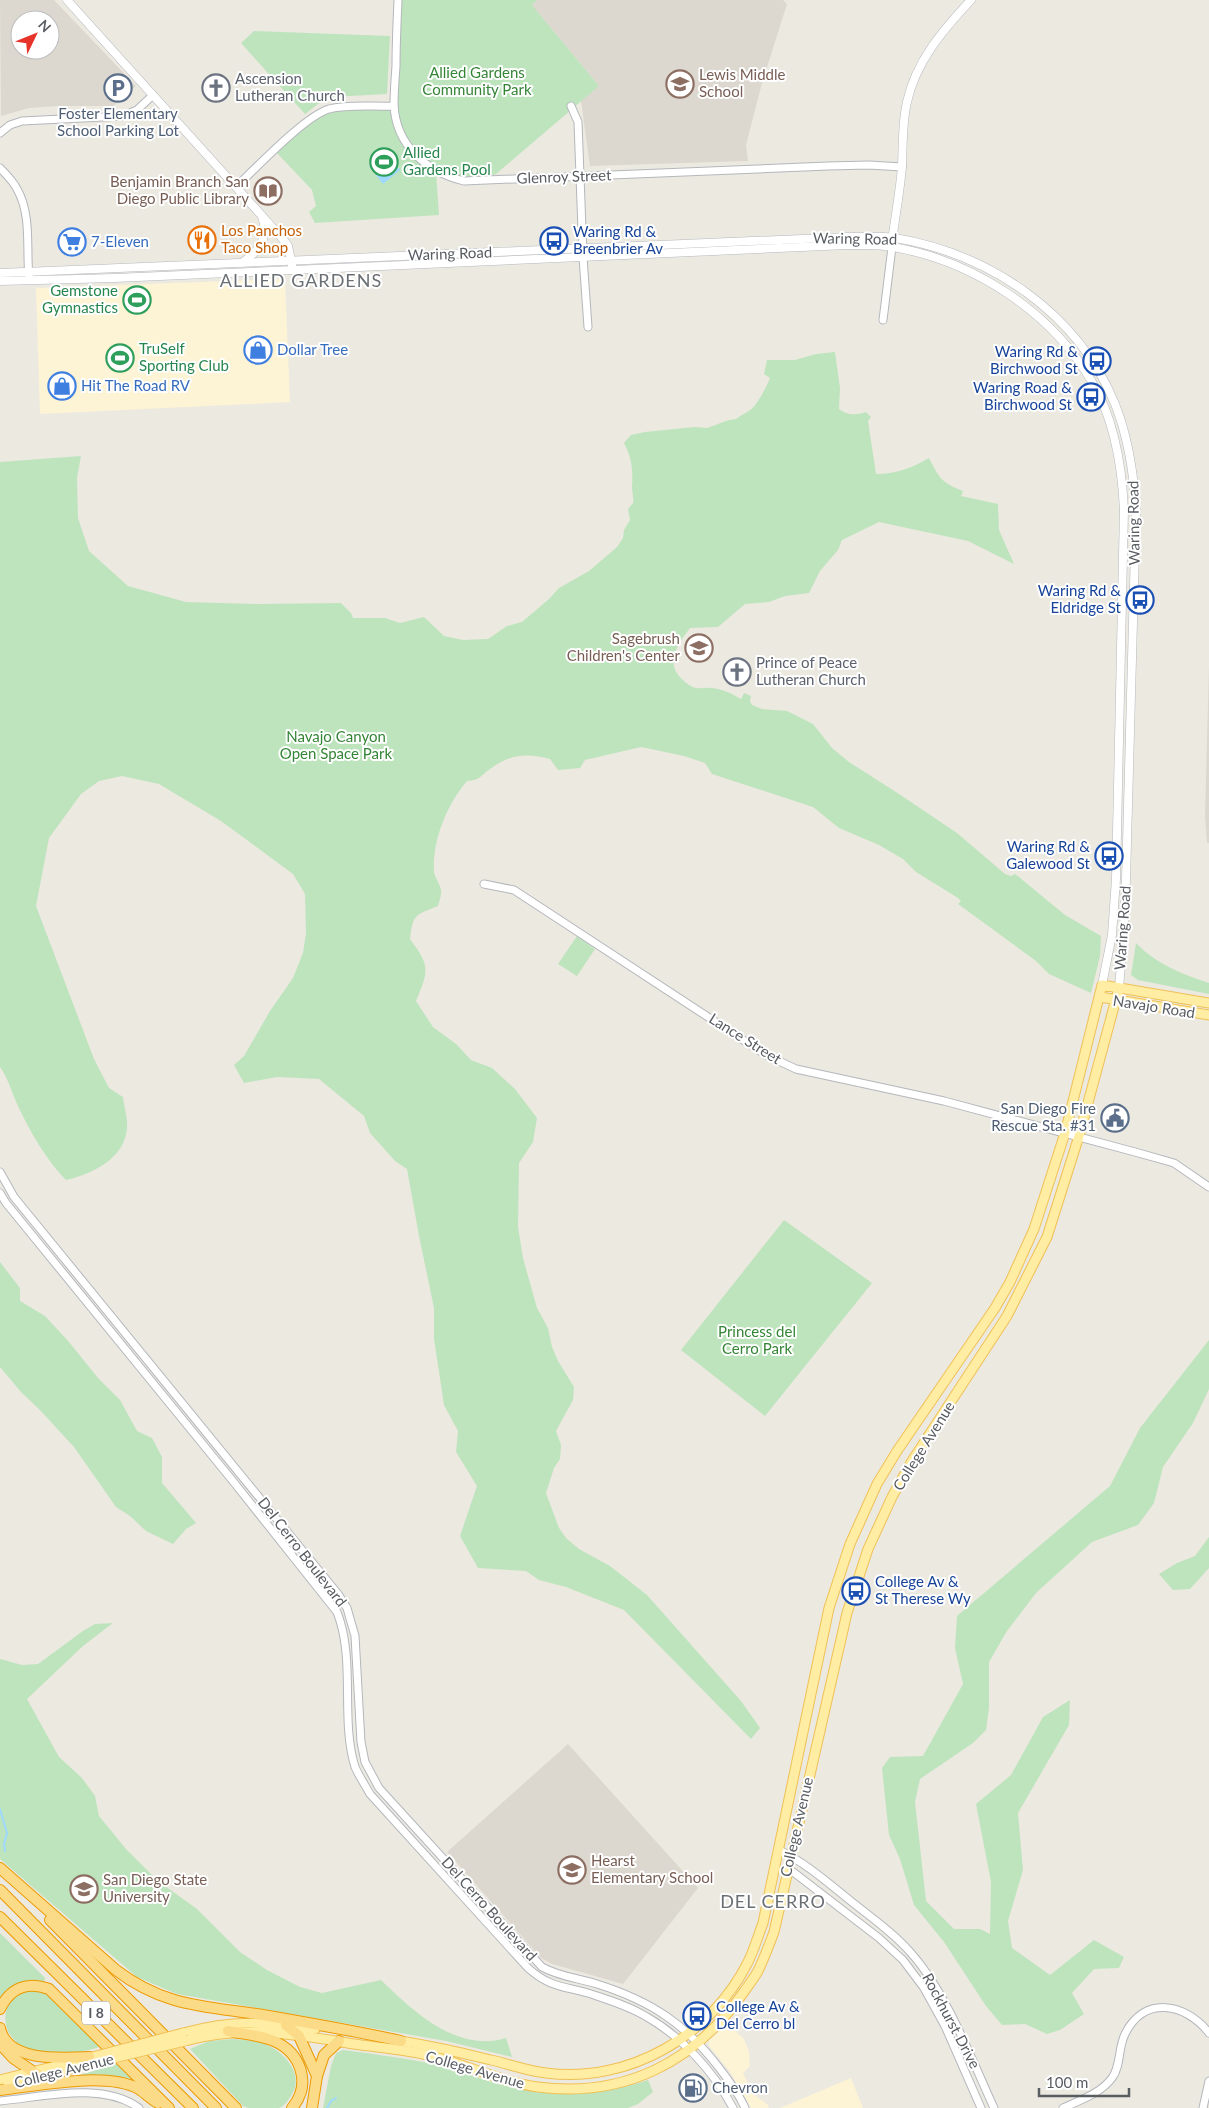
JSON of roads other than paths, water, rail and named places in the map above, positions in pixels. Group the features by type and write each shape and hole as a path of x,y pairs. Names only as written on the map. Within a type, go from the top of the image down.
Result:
{"highway":[{"path":"0,1869 116,1970 134,1983 159,1995 192,2005 351,2030 401,2041"},
{"path":"0,1869 236,2108"},
{"name":"I 8","path":"0,1890 216,2108"},
{"name":"I 8","path":"0,1917 193,2108"},
{"path":"0,2009 7,1997 17,1988 33,1985 49,1989 169,2108"},
{"path":"286,2025 299,2036 317,2076"},
{"path":"0,2028 10,2044 23,2052 53,2058 89,2057"},
{"path":"228,2032 272,2040 286,2048 297,2059 301,2068 302,2085 292,2108"},
{"path":"312,2108 317,2076 325,2052 339,2041"},
{"path":"0,2044 4,2050 41,2077"},
{"path":"0,2089 91,2080 115,2082 138,2089 164,2108"}],"main road":[{"path":"67,0 288,246 292,260 292,269"},
{"path":"892,247 902,167 907,102 919,68 948,25 971,0"},
{"path":"243,262 253,255 264,240 265,227 261,215"},
{"name":"Waring Road","path":"0,273 849,237 893,238 955,253 1007,279 1039,302 1066,328 1086,353 1102,378 1115,405 1129,446 1135,482 1136,521 1124,930 1118,988"},
{"name":"Waring Road","path":"0,281 847,245 892,247 950,263 979,276 1008,294 1032,312 1077,359 1093,383 1118,450 1123,478 1124,510 1116,879 1112,935 1102,985"},
{"name":"Navajo Road","path":"1102,985 1209,1003"},
{"name":"College Avenue","path":"0,2089 102,2058 229,2023 258,2022 436,2046 544,2073 573,2075 600,2073 624,2068 645,2059 678,2041 709,2017 728,1994 748,1962 762,1923 829,1608 850,1544 873,1492 897,1451 995,1308 1010,1282 1034,1229 1065,1133 1102,985"},
{"name":"College Avenue","path":"186,2036 264,2031 339,2041 431,2055 535,2087 571,2090 625,2082 665,2065 698,2042 724,2017 757,1971 774,1932 847,1613 868,1549 892,1497 912,1461 952,1402 1018,1296 1047,1237 1079,1136 1118,988"},
{"name":"Navajo Road","path":"1100,998 1209,1016"},
{"name":"College Avenue","path":"0,2080 89,2057 102,2058"}],"street":[{"name":"Glenroy Street","path":"398,0 394,106 398,127 409,148 424,164 449,177 464,181 836,165 902,167"},
{"path":"0,133 10,125 22,120 123,116 137,110 153,95"},
{"path":"236,187 286,140 319,113 340,107 394,106"},
{"path":"571,106 578,122 582,248 588,327"},
{"path":"0,168 14,184 22,199 27,226 29,281"},
{"path":"883,320 892,247"},
{"name":"Lance Street","path":"484,884 514,890 766,1055 784,1064 796,1069 936,1099 1174,1163 1209,1187"},
{"name":"Del Cerro Boulevard","path":"0,1172 14,1197 283,1526 338,1594 347,1608 355,1636 361,1742 367,1768 379,1788 542,1967 564,1977 595,1984 631,1997 653,2008 689,2033 732,2085 745,2108"},
{"name":"Del Cerro Boulevard","path":"0,1193 6,1203 337,1612 344,1638 352,1750 358,1773 370,1794 536,1975 561,1988 592,1994 648,2017 678,2041 707,2070 723,2090 733,2108"},
{"name":"Rockhurst Drive","path":"779,1850 854,1903 912,1954 934,1982 994,2108"},
{"name":"Rockhurst Drive","path":"788,1868 879,1938 903,1960 924,1988 945,2026 981,2108"},
{"path":"1063,2108 1102,2089 1112,2078 1116,2070 1124,2036 1132,2023 1149,2010 1167,2006 1184,2012 1196,2018 1209,2033"},
{"path":"1203,2108 1209,2081"},
{"path":"0,2101 98,2092 119,2097 139,2108"}],"water":[{"name":"Allied Gardens Pool","path":"382,147 400,170 383,184 369,166 382,155 376,157 373,153"}],"waterway":[{"path":"0,1809 7,1833 4,1844 5,1851"},
{"path":"327,2108 331,2101 336,2098"}],"place":[{"name":"Lewis Middle School","path":"680,84"},
{"name":"Foster Elementary School Parking Lot","path":"118,88"},
{"name":"Ascension Lutheran Church","path":"216,88"},
{"name":"Allied Gardens Pool","path":"384,162"},
{"name":"Benjamin Branch San Diego Public Library","path":"268,191"},
{"name":"Los Panchos Taco Shop","path":"202,240"},
{"name":"Waring Rd & Breenbrier Av","path":"554,241"},
{"name":"7-Eleven","path":"72,242"},
{"name":"Gemstone Gymnastics","path":"137,300"},
{"name":"Dollar Tree","path":"258,350"},
{"name":"TruSelf Sporting Club","path":"120,358"},
{"name":"Waring Rd & Birchwood St","path":"1097,361"},
{"name":"Hit The Road RV","path":"62,386"},
{"name":"Waring Road & Birchwood St","path":"1091,397"},
{"name":"Waring Rd & Eldridge St","path":"1140,600"},
{"name":"Sagebrush Children's Center","path":"699,648"},
{"name":"Prince of Peace Lutheran Church","path":"737,672"},
{"name":"Waring Rd & Galewood St","path":"1109,856"},
{"name":"San Diego Fire Rescue Sta. #31","path":"1115,1118"},
{"name":"College Av & St Therese Wy","path":"856,1591"},
{"name":"Hearst Elementary School","path":"572,1870"},
{"name":"San Diego State University","path":"84,1889"},
{"name":"College Av & Del Cerro bl","path":"697,2016"},
{"name":"Chevron","path":"693,2088"}],"district":[{"name":"ALLIED GARDENS","path":"301,281"},
{"name":"DEL CERRO","path":"773,1902"}],"park label":[{"name":"Allied Gardens Community Park","path":"477,82"},
{"name":"Navajo Canyon Open Space Park","path":"336,746"},
{"name":"Princess del Cerro Park","path":"757,1340"}]}
